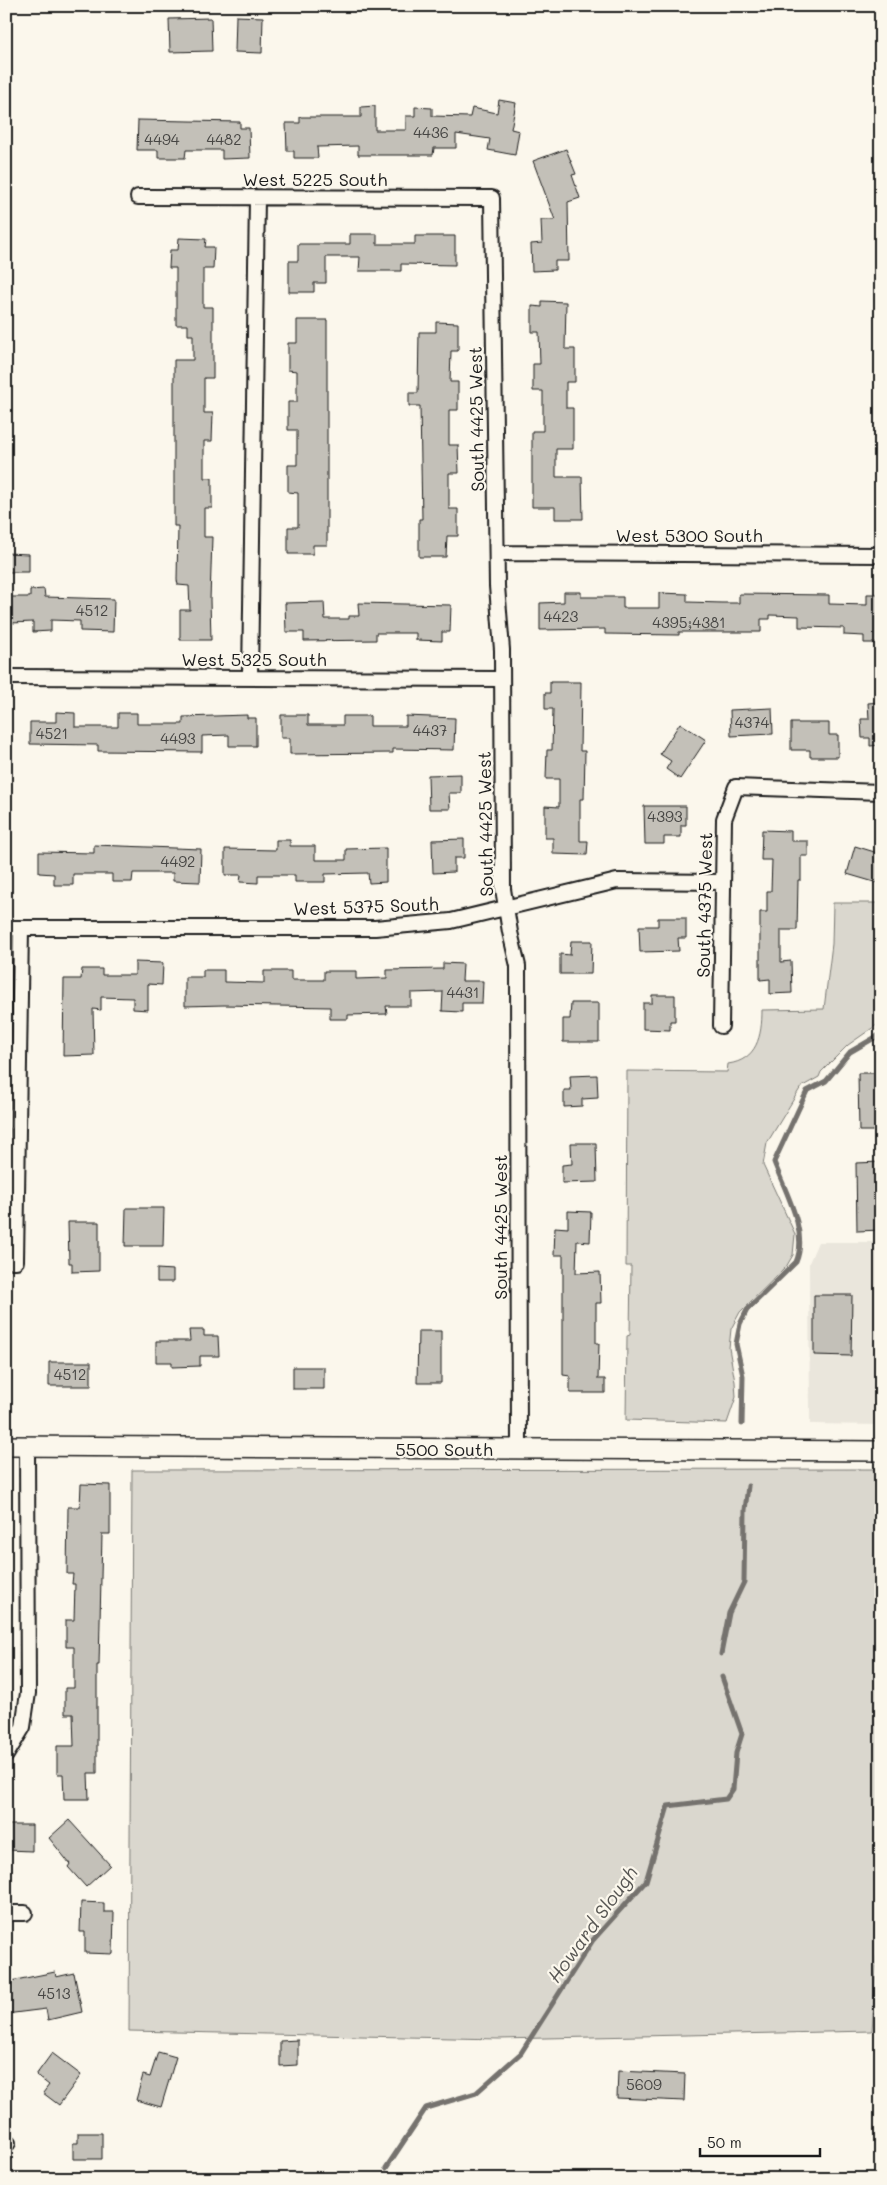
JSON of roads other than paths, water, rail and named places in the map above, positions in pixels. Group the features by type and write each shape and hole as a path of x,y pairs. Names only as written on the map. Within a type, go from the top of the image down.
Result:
{"main road":[{"name":"5500 South","path":"6,1446 881,1451"}],"street":[{"name":"West 5225 South","path":"138,197 492,198"},
{"path":"250,677 257,198"},
{"name":"South 4425 West","path":"492,198 497,552 502,678 504,889 518,966 519,1449"},
{"name":"West 5300 South","path":"497,552 881,556"},
{"name":"West 5325 South","path":"6,677 502,678"},
{"name":"South 4375 West","path":"721,1026 724,819 736,787 881,792"},
{"name":"West 5375 South","path":"6,928 375,928 451,921 618,881 723,882"},
{"path":"11,1261 21,928"},
{"path":"6,1756 23,1727 28,1692 27,1446"},
{"path":"6,1913 24,1913"}],"waterway":[{"name":"Howard Slough","path":"742,1424 743,1376 736,1344 740,1324 747,1310 796,1262 799,1250 798,1225 774,1162 807,1091 826,1081 850,1052 881,1034"},
{"name":"Howard Slough","path":"721,1654 729,1613 744,1582 745,1510 748,1486"},
{"name":"Howard Slough","path":"386,2168 426,2108 476,2093 521,2053 593,1940 646,1881 668,1806 726,1799 733,1789 736,1753 742,1734 722,1677"}]}
